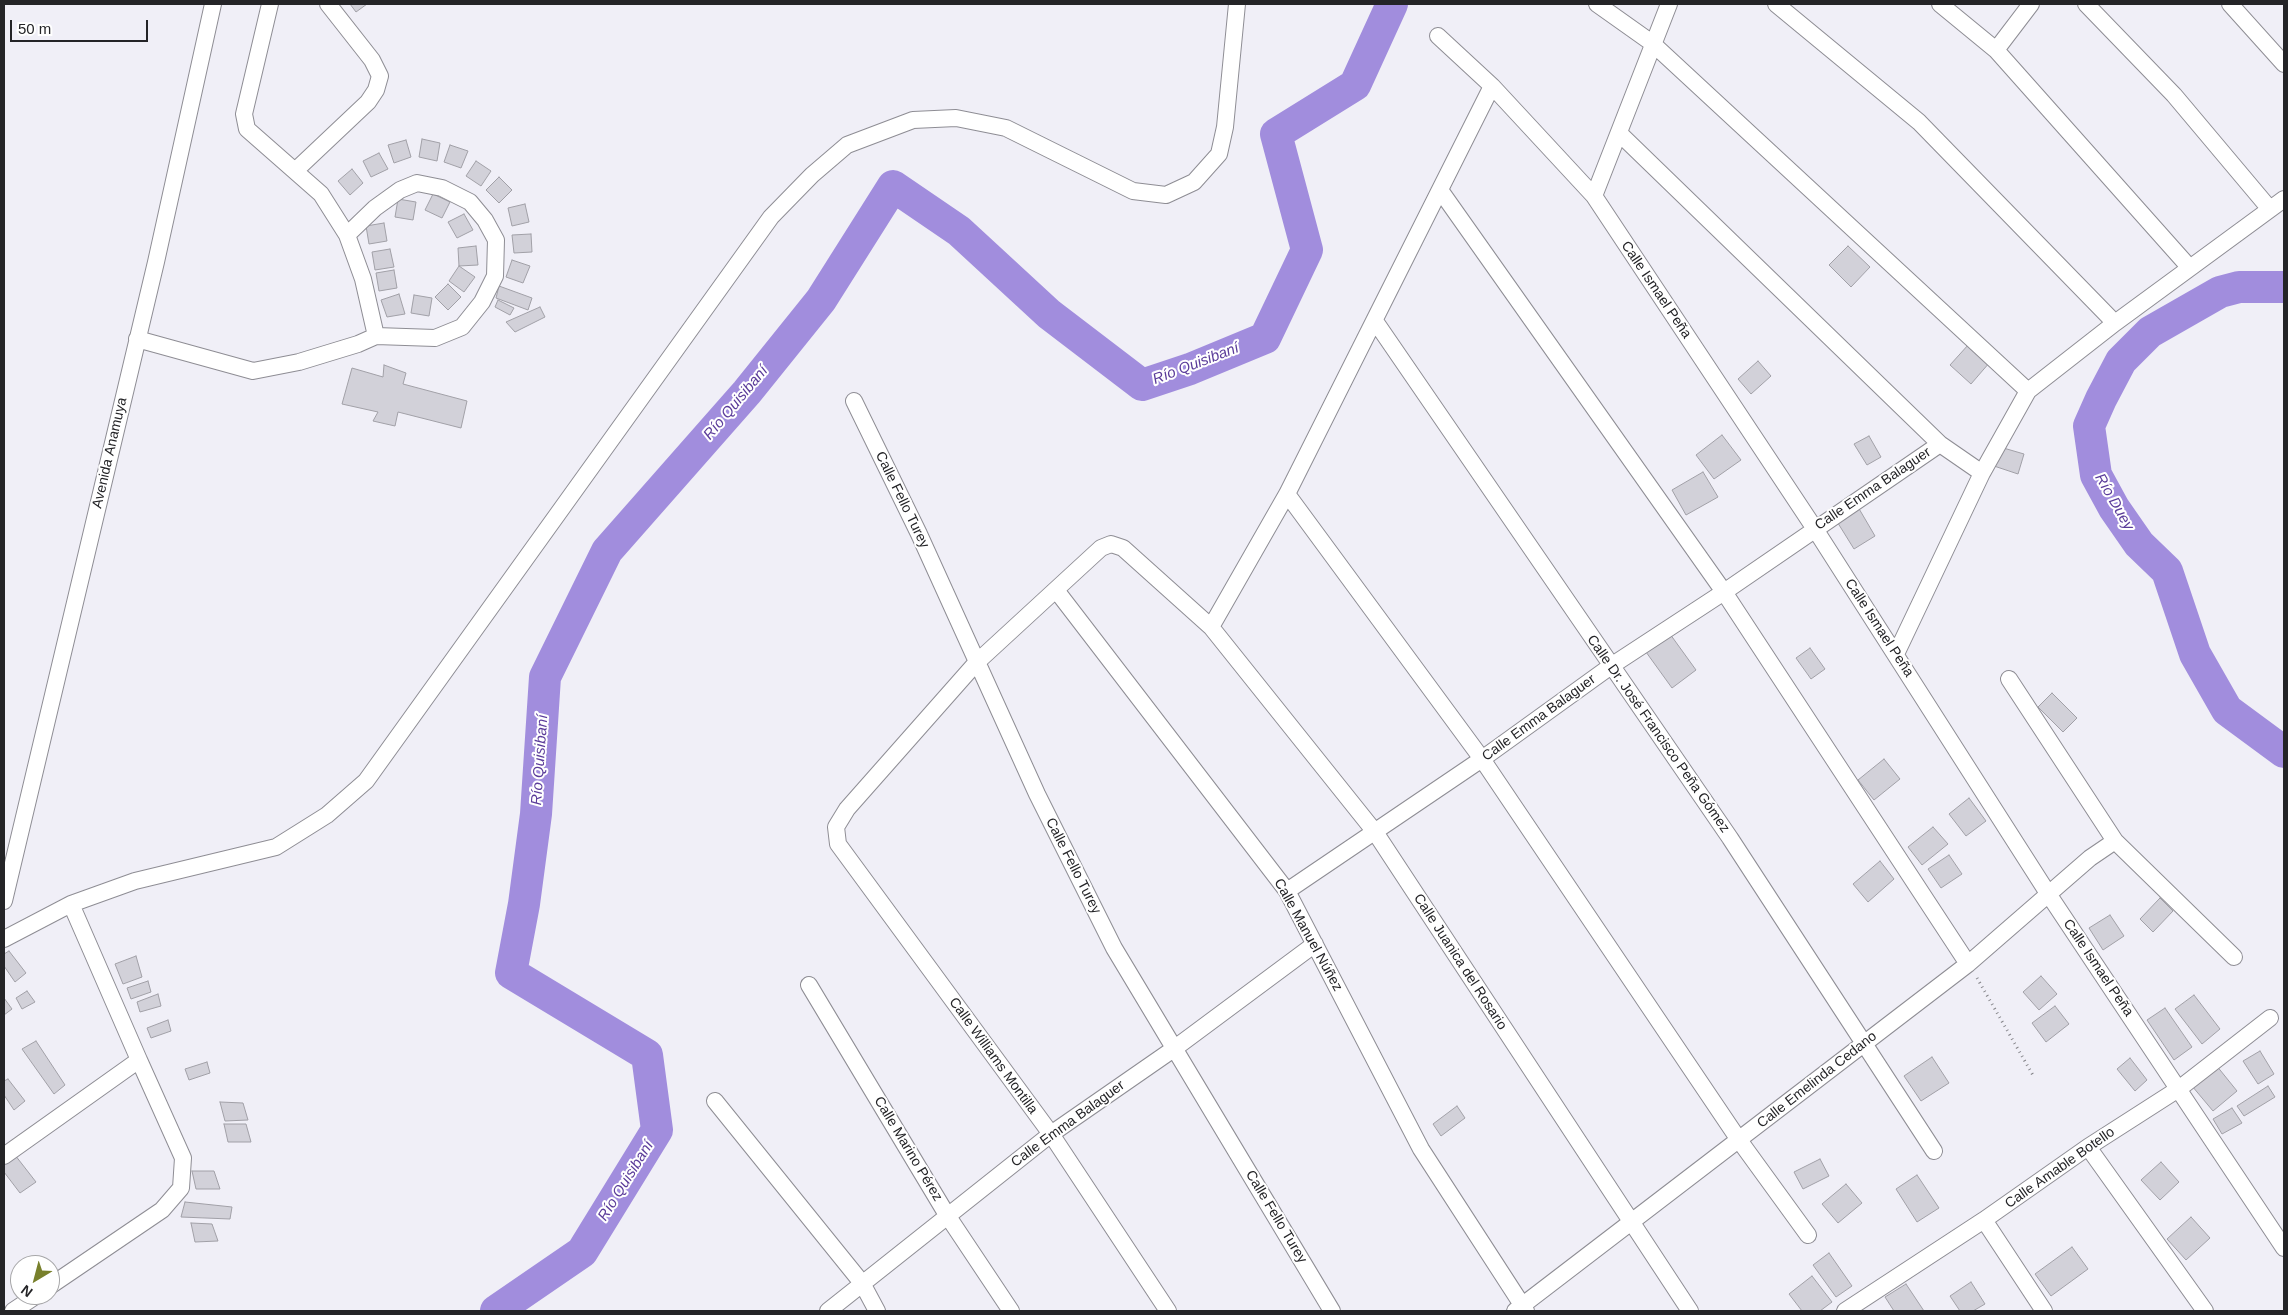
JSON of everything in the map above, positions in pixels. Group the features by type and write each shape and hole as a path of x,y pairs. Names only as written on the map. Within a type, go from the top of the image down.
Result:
{"street":[{"name":"Avenida Anamuya","path":"4,901 137,339 213,4"},
{"path":"270,4 244,114 247,129 296,170 321,194 347,235 363,279 376,336"},
{"path":"296,170 368,102 376,90 380,76 372,60 328,4"},
{"path":"4,939 71,904 135,881 276,848 327,815 366,781 771,217 812,175 847,145 913,120 956,118 1006,128 1133,191 1166,195 1194,182 1219,154 1225,127 1237,4"},
{"path":"1597,4 1652,43 2028,391"},
{"path":"1594,196 1620,134 1652,43 1669,4"},
{"path":"1776,4 1919,122 2114,323"},
{"path":"1940,4 1996,50 2190,268"},
{"path":"1996,50 2031,4"},
{"path":"2086,4 2174,95 2270,208"},
{"path":"2230,4 2284,64"},
{"name":"Calle Ismael Peña","path":"1438,36 1492,86 1594,196 1815,529 2049,894 2180,1088 2284,1248"},
{"path":"1211,627 1287,494 1492,86"},
{"path":"1620,134 1940,444 1982,473"},
{"path":"137,339 253,371 300,362 358,344 376,336 434,338 462,327 482,302 495,276 496,240 485,220 470,202 442,188 417,183 400,190 375,208 347,235"},
{"path":"1440,190 1724,592 1968,964"},
{"path":"1896,654 1982,473 2028,391 2114,323 2284,199"},
{"name":"Calle Dr. José Francisco Peña Gómez","path":"1375,320 1730,838 1863,1045 1934,1151"},
{"name":"Calle Fello Turey","path":"854,401 919,534 1037,794 1114,948 1332,1311"},
{"name":"Calle Emma Balaguer","path":"1286,891 1482,758 1611,666 1724,592 1940,444"},
{"path":"1287,494 1482,758 1739,1140 1808,1235"},
{"name":"Calle Juanica del Rosario","path":"1056,590 1101,548 1110,544 1123,548 1211,627 1375,832 1690,1311"},
{"path":"976,663 1056,590"},
{"name":"Calle Manuel Núñez","path":"1056,590 1286,891 1421,1149 1521,1309"},
{"name":"Calle Williams Montilla","path":"976,663 847,810 836,827 838,844 1051,1134 1168,1311"},
{"path":"2009,679 2115,841 2234,957"},
{"name":"Calle Emelinda Cedano","path":"1521,1309 1631,1222 1968,964 2090,858 2115,841"},
{"path":"60,1279 162,1210 181,1188 183,1158 71,904"},
{"name":"Calle Emma Balaguer","path":"828,1311 1051,1134 1175,1048 1315,944"},
{"name":"Calle Marino Pérez","path":"808,985 947,1216 1011,1311"},
{"name":"Calle Amable Botello","path":"1854,1308 2088,1147 2180,1088 2270,1018"},
{"path":"4,1156 139,1060"},
{"path":"715,1101 862,1283 877,1311"},
{"path":"2088,1147 2204,1311"},
{"path":"1984,1220 2044,1311"}],"path":[{"path":"1968,964 2034,1077"}],"building":[{"path":"350,4 367,4 356,12"},
{"path":"422,139 440,143 437,161 419,157"},
{"path":"406,140 411,157 394,163 388,145"},
{"path":"450,145 468,151 461,168 444,162"},
{"path":"379,153 388,169 371,177 363,161"},
{"path":"476,161 491,171 481,186 466,176"},
{"path":"352,169 363,183 350,195 338,181"},
{"path":"499,177 512,190 499,203 486,190"},
{"path":"433,194 450,202 442,218 425,210"},
{"path":"398,199 416,202 413,220 395,217"},
{"path":"525,204 529,222 512,226 508,208"},
{"path":"464,214 473,230 457,238 448,222"},
{"path":"384,223 387,241 369,244 366,226"},
{"path":"531,234 532,252 514,253 512,235"},
{"path":"476,246 478,265 459,266 458,248"},
{"path":"1848,246 1870,267 1851,287 1829,265"},
{"path":"390,249 394,267 375,270 372,252"},
{"path":"512,260 530,266 523,283 506,277"},
{"path":"459,266 475,277 464,292 449,281"},
{"path":"394,270 397,288 379,291 376,273"},
{"path":"448,284 461,297 448,310 435,297"},
{"path":"499,286 532,298 528,310 496,298"},
{"path":"399,294 405,314 387,317 381,300"},
{"path":"414,295 432,298 429,316 411,313"},
{"path":"498,300 514,308 510,315 495,307"},
{"path":"540,307 545,317 515,332 506,322"},
{"path":"1969,344 1990,362 1971,384 1950,365"},
{"path":"1758,361 1771,376 1751,394 1738,379"},
{"path":"384,365 406,373 403,384 467,401 461,428 398,412 395,426 373,421 378,412 342,404 352,368 383,377"},
{"path":"1722,435 1741,460 1714,479 1696,455"},
{"path":"1869,436 1881,457 1867,465 1854,444"},
{"path":"2000,447 2024,454 2018,474 1994,466"},
{"path":"1703,472 1718,497 1686,515 1672,490"},
{"path":"1858,507 1875,536 1854,549 1836,520"},
{"path":"1670,634 1696,670 1672,688 1646,652"},
{"path":"1810,648 1825,669 1811,679 1796,658"},
{"path":"2052,693 2077,718 2063,732 2038,707"},
{"path":"1884,759 1900,779 1874,800 1858,780"},
{"path":"1969,798 1986,821 1966,836 1949,814"},
{"path":"1933,827 1948,844 1922,865 1908,847"},
{"path":"1949,855 1962,874 1941,888 1928,869"},
{"path":"1880,861 1894,879 1868,902 1853,884"},
{"path":"2160,898 2173,911 2153,932 2140,919"},
{"path":"2110,915 2124,936 2103,950 2089,928"},
{"path":"9,951 26,973 15,982 4,966 4,954"},
{"path":"136,956 142,977 123,984 115,964"},
{"path":"2041,976 2057,994 2039,1010 2023,992"},
{"path":"148,981 151,992 131,999 127,988"},
{"path":"27,991 35,1002 22,1009 16,998"},
{"path":"158,994 161,1006 140,1012 137,1002"},
{"path":"2194,995 2220,1029 2202,1044 2175,1009"},
{"path":"4,998 12,1009 4,1015"},
{"path":"2055,1006 2069,1024 2046,1042 2032,1023"},
{"path":"2165,1008 2192,1047 2174,1060 2147,1020"},
{"path":"168,1020 171,1031 151,1038 147,1028"},
{"path":"36,1041 65,1085 54,1094 22,1049"},
{"path":"2260,1051 2274,1074 2258,1084 2243,1061"},
{"path":"1932,1057 1949,1083 1921,1101 1904,1076"},
{"path":"2130,1058 2147,1080 2135,1091 2117,1069"},
{"path":"207,1062 210,1073 189,1080 185,1069"},
{"path":"2216,1065 2237,1091 2213,1111 2192,1086"},
{"path":"8,1079 25,1101 14,1110 4,1095 4,1081"},
{"path":"2268,1086 2275,1097 2244,1116 2237,1106"},
{"path":"220,1102 243,1103 248,1120 225,1121"},
{"path":"1457,1106 1465,1118 1441,1136 1433,1124"},
{"path":"2232,1108 2242,1123 2222,1134 2213,1119"},
{"path":"224,1124 246,1124 251,1142 228,1142"},
{"path":"15,1155 36,1182 20,1193 4,1172 4,1163"},
{"path":"1820,1159 1829,1176 1803,1189 1794,1172"},
{"path":"2161,1162 2179,1182 2160,1200 2141,1180"},
{"path":"192,1171 214,1171 220,1189 196,1189"},
{"path":"1917,1175 1939,1208 1917,1222 1896,1189"},
{"path":"1846,1184 1862,1203 1838,1223 1822,1204"},
{"path":"185,1202 232,1207 230,1219 181,1217"},
{"path":"2191,1217 2210,1238 2186,1260 2167,1239"},
{"path":"191,1223 212,1224 218,1241 195,1242"},
{"path":"2072,1247 2088,1269 2051,1296 2035,1274"},
{"path":"1829,1253 1852,1286 1836,1297 1813,1265"},
{"path":"1812,1276 1832,1302 1820,1311 1802,1311 1789,1294"},
{"path":"1971,1282 1985,1304 1973,1311 1960,1311 1950,1296"},
{"path":"1906,1284 1924,1311 1894,1311 1885,1297"}],"waterway":[{"name":"Río Quisibaní","path":"496,1311 582,1252 657,1130 647,1055 511,973 524,904 536,814 545,677 607,551 747,392 821,300 893,186 959,231 1049,314 1142,385 1190,369 1265,338 1307,250 1276,134 1355,85 1392,4"},
{"name":"Río Duey","path":"2284,287 2239,287 2220,292 2150,332 2121,361 2089,426 2096,475 2114,508 2139,544 2167,571 2195,654 2227,710 2284,752"}]}
